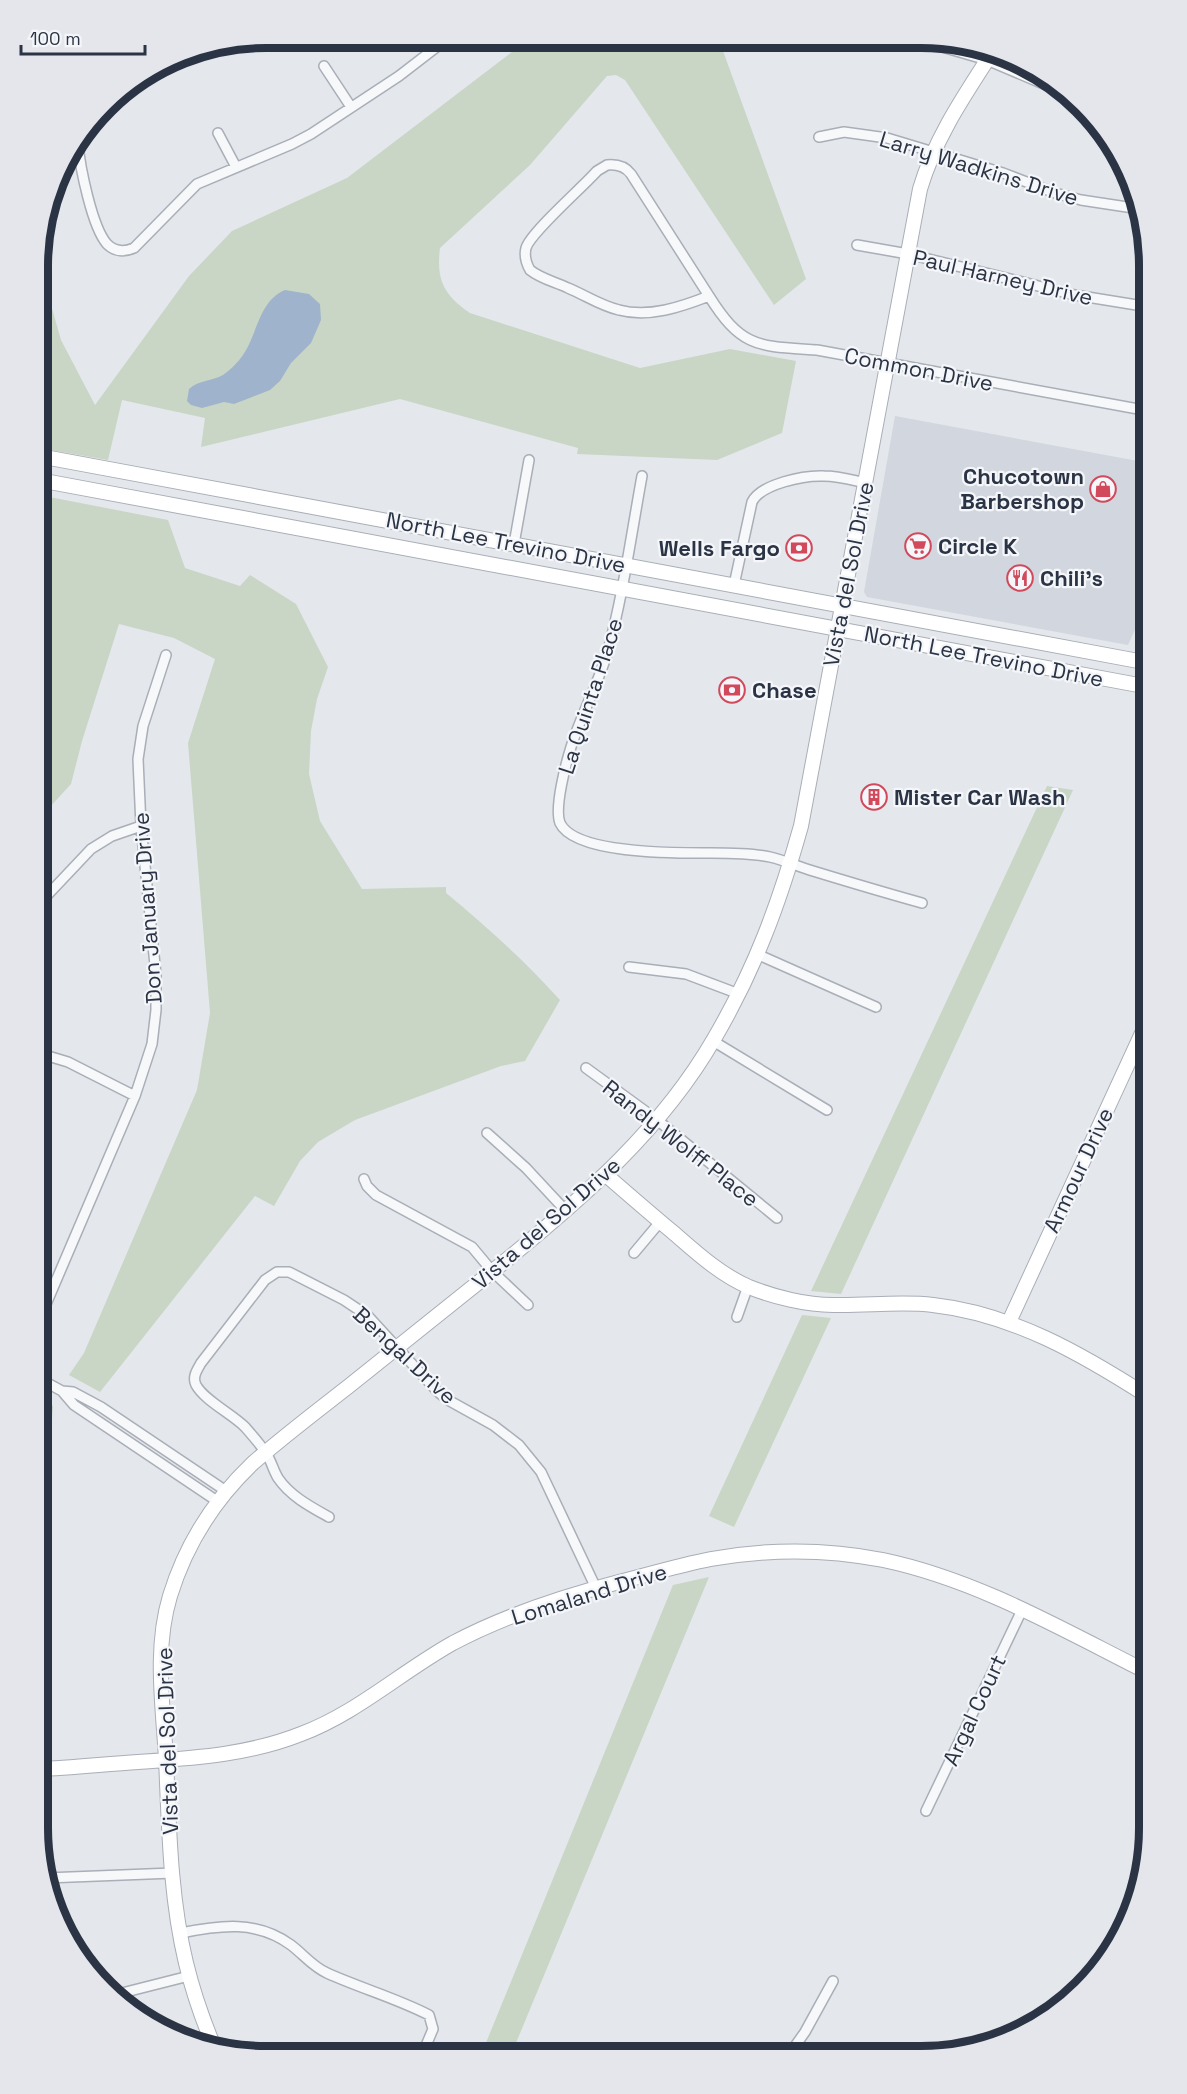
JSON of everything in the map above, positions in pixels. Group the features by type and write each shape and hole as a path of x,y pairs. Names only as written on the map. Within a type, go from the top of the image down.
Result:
{"main road":[{"name":"Vista del Sol Drive","path":"212,2039 189,1976 173,1873 160,1682 161,1645 172,1589 186,1554 221,1496 266,1452 566,1211 606,1175 656,1119 713,1041 739,994 759,955 801,826 920,189 932,153 949,121 988,59"},
{"name":"North Lee Trevino Drive","path":"48,458 1139,661"},
{"name":"North Lee Trevino Drive","path":"48,482 1139,685"},
{"path":"1069,672 1074,648"},
{"name":"Armour Drive","path":"1010,1322 1062,1204 1139,1042"},
{"path":"606,1175 711,1264 748,1286 783,1298 817,1304 935,1305 1010,1322 1075,1352 1139,1391"},
{"name":"Lomaland Drive","path":"48,1768 166,1760 247,1751 314,1729 346,1713 427,1659 471,1634 534,1606 711,1559 770,1553 808,1552 853,1556 905,1566 960,1582 1139,1668"}],"street":[{"path":"79,153 83,179 103,238 108,245 121,251 134,248 197,184 292,144 399,76 435,48"},
{"path":"324,66 351,107"},
{"name":"Larry Wadkins Drive","path":"819,137 844,132 865,133 1004,173 1055,193 1081,200 1131,208"},
{"path":"218,133 236,167"},
{"name":"Common Drive","path":"709,296 666,310 646,313 619,310 536,274 526,265 526,247 530,239 597,171 607,165 624,167 631,174 709,296 735,331 756,343 817,350 1139,409"},
{"name":"Paul Harney Drive","path":"857,245 908,254 1075,296 1139,306"},
{"path":"514,544 529,460"},
{"name":"La Quinta Place","path":"642,476 617,616 603,665 564,770 559,820 570,833 602,845 635,851 753,855 772,858 790,865"},
{"path":"734,585 752,502 755,495 762,489 811,476 826,476 866,483"},
{"name":"Don January Drive","path":"48,1300 135,1096 152,1044 156,1010 156,975 141,826 138,759 140,740 166,655"},
{"path":"48,895 92,849 112,836 141,826"},
{"path":"790,865 922,903"},
{"path":"759,955 876,1007"},
{"path":"629,967 686,974 739,994"},
{"path":"713,1041 827,1110"},
{"path":"1134,1054 1139,1057"},
{"path":"48,1056 68,1062 135,1096"},
{"name":"Randy Wolff Place","path":"585,1068 656,1119 777,1218"},
{"path":"487,1132 526,1168 566,1211"},
{"path":"364,1179 376,1195 472,1247 492,1271 528,1305"},
{"path":"634,1253 660,1222"},
{"name":"Bengal Drive","path":"329,1517 289,1491 278,1478 266,1452 245,1427 204,1394 196,1385 194,1378 201,1363 271,1275 277,1272 289,1272 344,1300 368,1316 437,1391 448,1400 506,1433 534,1461 541,1472 596,1588"},
{"path":"737,1317 748,1286"},
{"path":"48,1383 62,1391 74,1405 221,1496"},
{"name":"Argal Court","path":"926,1810 1022,1610"},
{"path":"54,1878 173,1873"},
{"path":"181,1933 243,1926 269,1932 284,1940 324,1972 429,2015 433,2029 426,2046"},
{"path":"123,1993 189,1976"},
{"path":"795,2046 810,2024 833,1981"}],"shaded area":[{"path":"895,416 1139,461 1139,621 1128,645 867,597 864,592"}],"green space":[{"path":"517,48 722,48 806,279 774,305 625,80 616,75 607,76 530,165 440,248 439,269 448,293 470,313 640,368 730,349 796,361 782,433 717,460 577,454 578,448 400,399 201,447 205,418 122,400 108,460 48,450 48,294 61,340 95,405 189,276 232,231 347,178"},
{"path":"48,497 168,520 185,568 240,586 250,575 296,604 328,667 317,699 311,731 309,774 320,821 362,889 446,887 446,893 505,944 560,1000 525,1061 501,1066 355,1120 318,1142 300,1161 274,1206 255,1196 100,1392 69,1375 84,1353 197,1090 210,1013 188,743 215,659 174,638 119,624 82,741 71,784 48,809"},
{"path":"1047,786 1073,790 841,1294 811,1291"},
{"path":"802,1315 831,1318 734,1527 709,1516"},
{"path":"48,1403 53,1406 48,1472"},
{"path":"709,1577 515,2046 485,2046 673,1585"}],"water":[{"path":"285,290 309,294 320,304 321,320 311,343 291,363 280,381 270,390 234,404 224,402 202,408 191,405 187,401 189,389 223,375 240,359 263,311 276,296"}],"place":[{"name":"Chucotown Barbershop","path":"1103,489"},
{"name":"Circle K","path":"918,546"},
{"name":"Wells Fargo","path":"799,548"},
{"name":"Chili's","path":"1020,578"},
{"name":"Chase","path":"732,690"},
{"name":"Mister Car Wash","path":"874,797"}]}
